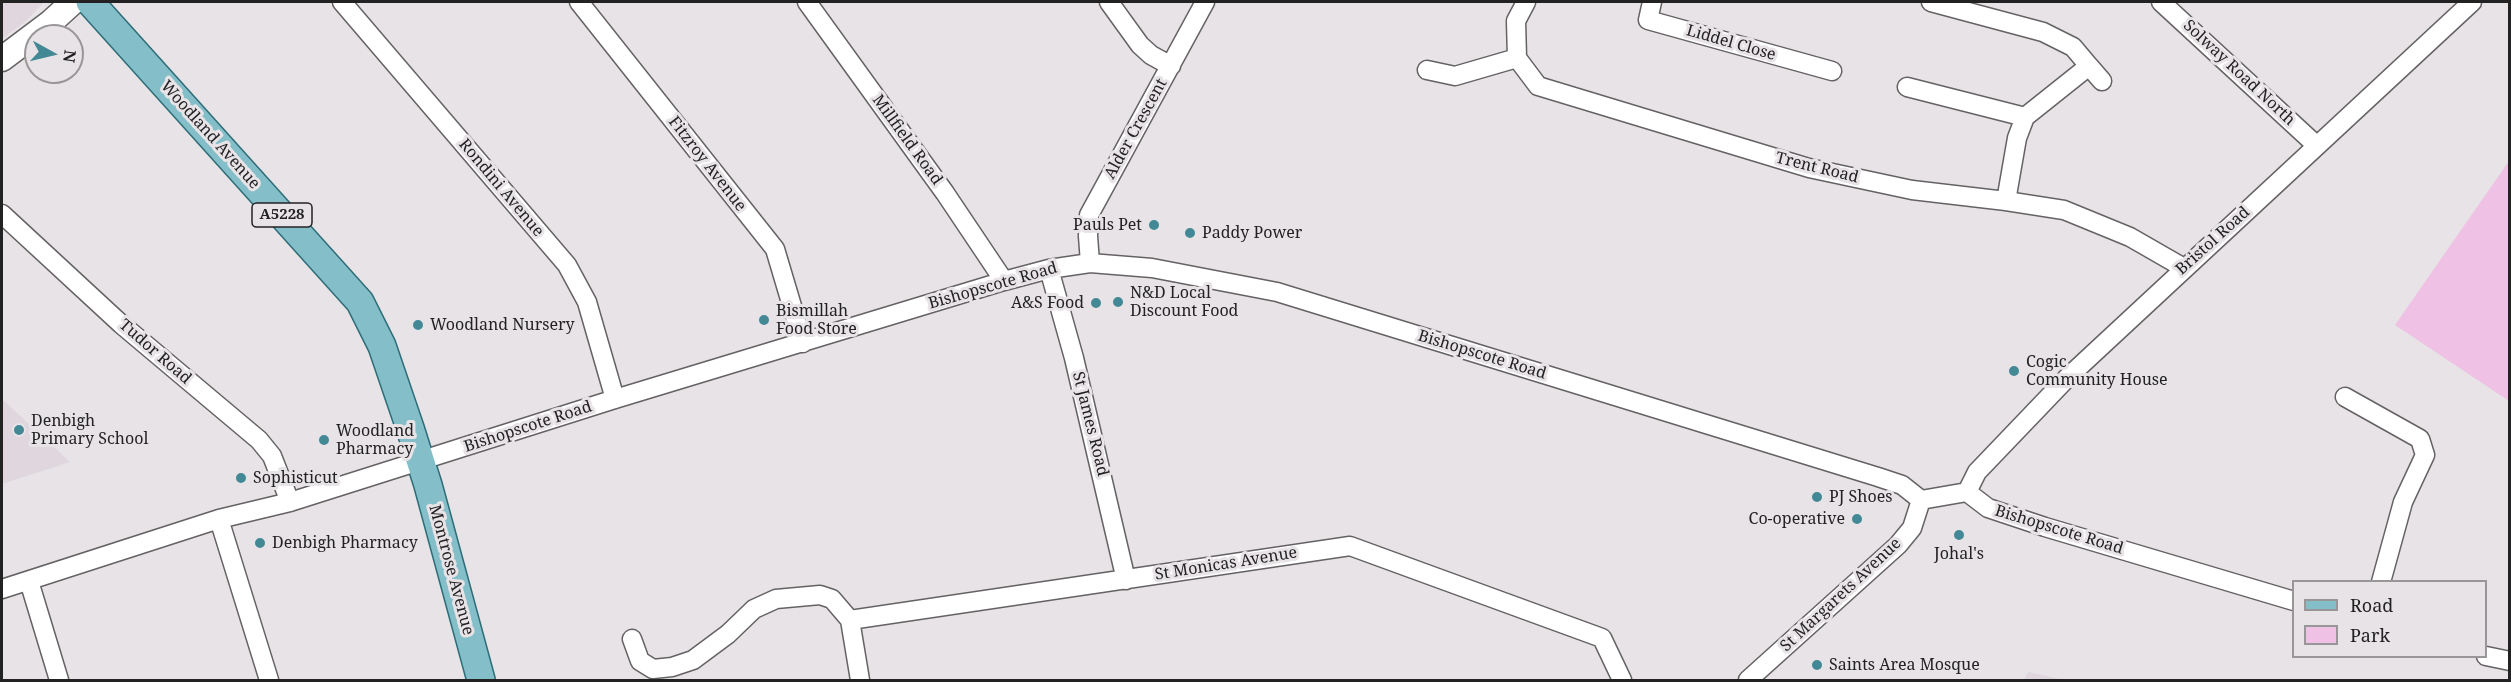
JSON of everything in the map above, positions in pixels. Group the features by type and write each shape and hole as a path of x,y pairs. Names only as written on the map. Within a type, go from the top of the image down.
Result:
{"main road":[{"path":"2,58 51,22 72,2"},
{"name":"Woodland Avenue","path":"90,2 360,302 382,346 420,460"},
{"name":"Montrose Avenue","path":"420,460 480,681"}],"street":[{"name":"Rondini Avenue","path":"342,2 567,265 587,302 615,399"},
{"name":"Fitzroy Avenue","path":"579,2 775,249 803,343"},
{"name":"Millfield Road","path":"807,2 945,194 1004,281"},
{"path":"1109,2 1140,45 1171,66"},
{"name":"Alder Crescent","path":"1090,263 1089,215 1206,2"},
{"path":"1427,70 1455,76 1517,58 1516,21 1527,2"},
{"name":"Liddel Close","path":"1652,2 1648,20 1832,71"},
{"path":"1931,2 2043,32 2073,47 2102,81"},
{"name":"Solway Road North","path":"2161,2 2316,145"},
{"name":"Bristol Road","path":"1967,492 1977,472 2067,378 2472,2"},
{"name":"Trent Road","path":"1517,58 1538,86 1809,168 1912,190 2064,210 2130,237 2184,268"},
{"path":"2006,201 2017,138 2025,117 2088,66"},
{"path":"1907,87 2025,117"},
{"name":"Tudor Road","path":"2,214 121,324 258,440 272,456 290,502"},
{"name":"Bishopscote Road","path":"2,589 219,519 290,502 615,399 1004,281 1049,268 1090,263 1152,268 1277,292 1878,477 1902,485 1921,500"},
{"name":"St James Road","path":"1049,268 1074,358 1126,580"},
{"path":"2345,397 2420,439 2425,455 2403,502 2382,580"},
{"name":"Bishopscote Road","path":"1967,492 1988,508 2026,521 2292,600"},
{"path":"1921,500 1967,492"},
{"name":"St Margarets Avenue","path":"1748,681 1898,545 1912,528 1921,500"},
{"path":"219,519 269,681"},
{"name":"St Monicas Avenue","path":"850,620 1350,546 1602,638 1623,681"},
{"path":"29,581 59,681"},
{"path":"632,639 640,661 653,669 672,667 693,660 728,634 754,609 776,599 820,595 832,600 850,620 860,681"},
{"path":"2487,656 2510,662"}],"shaded area":[{"path":"2,2 44,2 26,21 2,39"},
{"name":"Denbigh Primary School","path":"2,399 70,462 2,484"},
{"path":"2028,672 2064,680 2024,680"}],"green space":[{"path":"2509,161 2509,401 2395,325"}],"place":[{"name":"Pauls Pet","path":"1154,225"},
{"name":"Paddy Power","path":"1190,233"},
{"name":"N&D Local Discount Food","path":"1118,302"},
{"name":"A&S Food","path":"1096,303"},
{"name":"Bismillah Food Store","path":"764,320"},
{"name":"Woodland Nursery","path":"418,325"},
{"name":"Cogic Community House","path":"2014,371"},
{"name":"Denbigh Primary School","path":"19,430"},
{"name":"Woodland Pharmacy","path":"324,440"},
{"name":"Sophisticut","path":"241,478"},
{"name":"PJ Shoes","path":"1817,497"},
{"name":"Co-operative","path":"1857,519"},
{"name":"Johal's","path":"1959,535"},
{"name":"Denbigh Pharmacy","path":"260,543"},
{"name":"Saints Area Mosque","path":"1817,665"}]}
